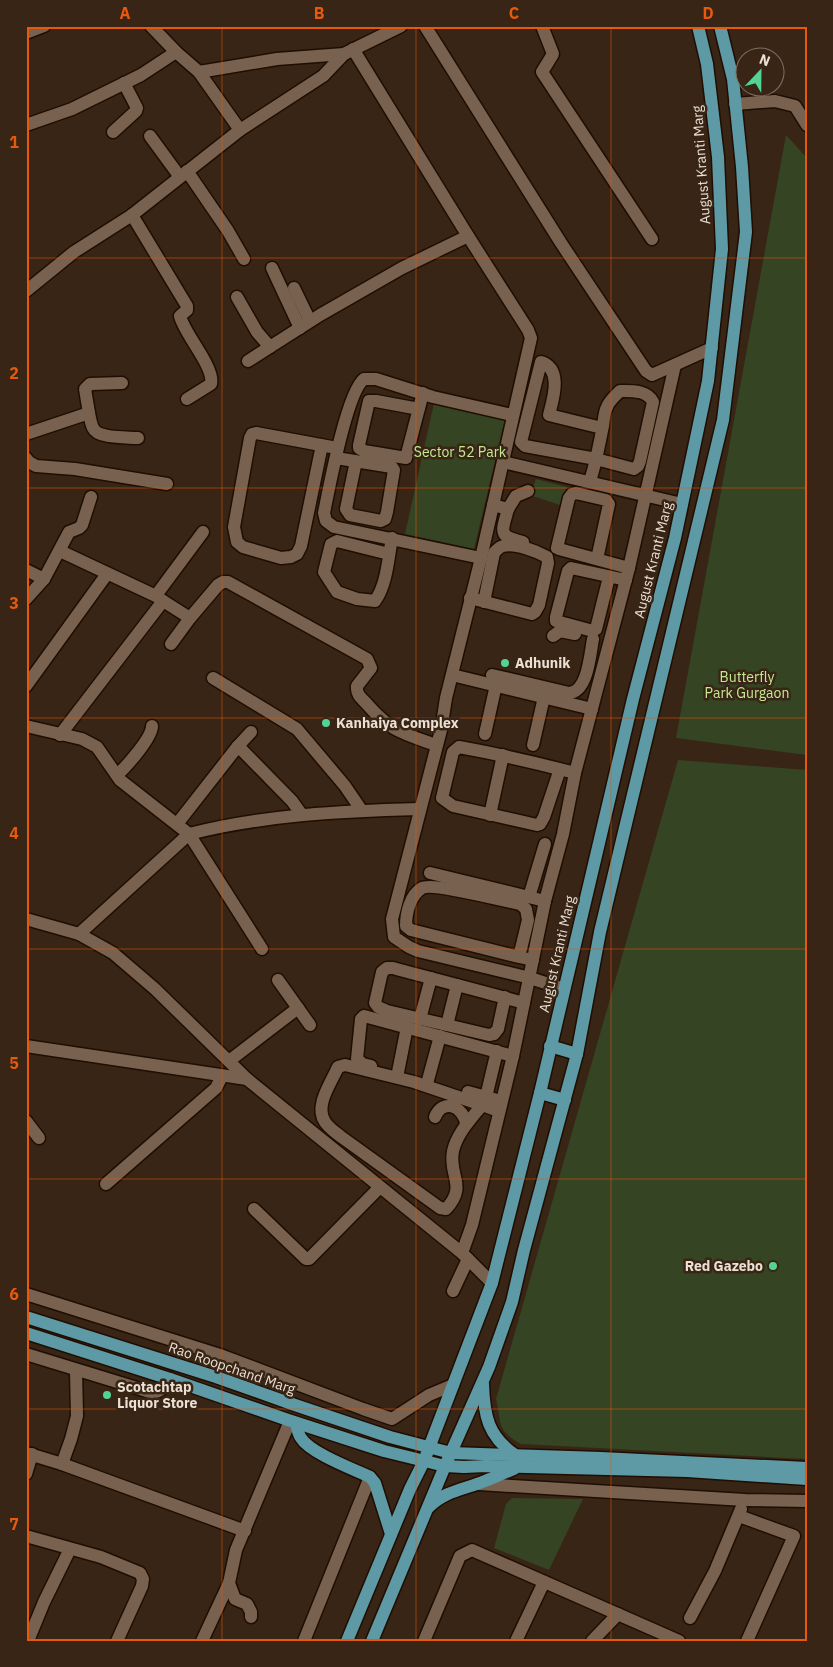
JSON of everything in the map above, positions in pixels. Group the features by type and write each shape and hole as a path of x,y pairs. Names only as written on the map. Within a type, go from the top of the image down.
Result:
{"main road":[{"name":"August Kranti Marg","path":"347,1641 391,1534 424,1461 492,1283 540,1093 620,752 682,504 708,381 722,249 718,157 708,70 698,26"},
{"path":"372,1641 450,1453 483,1379 512,1302 524,1250 577,1054 600,932 723,420 746,232 742,167 733,79 720,26"},
{"path":"620,752 643,758"},
{"path":"550,1046 577,1054"},
{"path":"540,1093 565,1100"},
{"name":"Rao Roopchand Marg","path":"26,1317 216,1377 390,1437 450,1453 518,1461"},
{"path":"26,1333 170,1379 384,1452 445,1466 464,1468 518,1461 807,1468"},
{"path":"483,1379 484,1408 487,1421 497,1439 518,1461"},
{"path":"293,1422 300,1437 316,1451 370,1477 378,1491 391,1534"},
{"path":"427,1508 438,1498 479,1484 518,1461 807,1479"}],"street":[{"path":"26,33 44,26"},
{"path":"151,26 199,72 240,130"},
{"path":"26,291 74,252 132,215 240,130 323,76 349,52 402,26"},
{"path":"426,26 546,219 646,371 652,375 712,348"},
{"path":"542,26 553,54 542,72 652,240"},
{"path":"26,125 72,109 141,75 176,52"},
{"path":"199,72 277,59 349,52"},
{"path":"349,52 528,330 531,338 408,864 392,919 392,929 394,937 418,951 530,978 564,989"},
{"path":"113,132 137,108 124,83"},
{"path":"736,104 775,101 795,106 807,125"},
{"path":"150,136 184,174 228,231 244,259"},
{"path":"132,215 187,306 187,310 180,316 182,323 199,351 212,378 211,384 187,399"},
{"path":"248,361 305,324 402,268 468,236"},
{"path":"272,268 305,324"},
{"path":"294,288 305,324"},
{"path":"237,297 257,332 270,347"},
{"path":"550,415 555,375 551,368 542,362 539,365 521,442 523,444 596,459 634,469 638,466 653,402 644,393 620,392 606,407 596,459 590,482"},
{"path":"453,1291 465,1256 513,1056 545,901 564,834 575,773 627,574 675,365"},
{"path":"481,558 334,527 326,521 324,513 336,457 356,388 359,382 364,379 376,380 434,397 512,415"},
{"path":"122,383 90,384 86,387 93,429 96,433 103,436 138,438"},
{"path":"418,409 369,401 359,448 364,451 406,458 423,393"},
{"path":"529,410 602,428"},
{"path":"26,434 89,413"},
{"path":"322,446 301,546 297,554 281,558 243,547 237,542 234,527 252,434 256,433 322,446 336,457 392,467 394,470 387,512 385,518 381,521 347,513 346,509 356,461"},
{"path":"318,463 336,457"},
{"path":"26,458 36,466 75,469 167,484"},
{"path":"503,462 682,504"},
{"path":"528,491 516,496 508,509 503,530 504,535 508,539 542,547"},
{"path":"597,559 609,504 606,500 576,493 572,494 569,498 557,548 597,559 627,574"},
{"path":"26,599 44,579 69,532 79,528 82,524 91,497"},
{"path":"493,505 508,509"},
{"path":"161,599 157,594 159,589 203,532"},
{"path":"389,554 337,541 331,544 324,572 338,592 357,599 375,601 380,594 389,554 392,538"},
{"path":"470,598 484,602 532,614 539,605 548,563 547,557 541,553 515,547 504,546 498,548 494,554 484,602"},
{"path":"60,551 161,599 190,618"},
{"path":"609,577 596,629 593,631 556,621 568,571 571,568 609,577 627,574"},
{"path":"26,570 44,579"},
{"path":"26,686 107,574"},
{"path":"171,644 190,618 218,586 223,582 233,585 367,659 371,668 357,686 358,694 389,727 436,745"},
{"path":"60,735 161,599"},
{"path":"553,636 560,631 608,643"},
{"path":"452,675 575,693 585,678 593,639"},
{"path":"213,678 297,729 345,786 362,811"},
{"path":"494,680 544,697 592,709"},
{"path":"485,734 494,680"},
{"path":"533,745 544,697"},
{"path":"26,726 82,739 97,747 128,787 189,834 262,949"},
{"path":"117,775 127,766 150,735 152,726"},
{"path":"177,824 238,746 252,732"},
{"path":"238,746 292,800 302,815"},
{"path":"560,769 544,818 537,825 453,806 442,798 453,752 459,747 503,755 560,769 575,773"},
{"path":"490,815 503,755"},
{"path":"79,934 189,834 302,815 420,809"},
{"path":"529,897 544,844"},
{"path":"430,873 545,901"},
{"path":"519,957 528,920 526,909 520,904 437,887 423,887 414,894 406,919 406,926 411,930 519,957 533,960"},
{"path":"26,919 79,934 113,953 155,989 247,1079 465,1256 492,1283"},
{"path":"513,1056 443,1031 420,1019 378,1007 375,1003 380,978 382,972 387,968 393,968 524,1003"},
{"path":"420,1019 431,978"},
{"path":"278,980 310,1024"},
{"path":"428,1080 456,985"},
{"path":"484,1101 428,1080 363,1064 358,1059 361,1019 364,1016 368,1016 407,1027 489,1035 494,1034 498,1029 504,997"},
{"path":"229,1061 298,1008"},
{"path":"398,1072 407,1027"},
{"path":"26,1046 247,1079"},
{"path":"497,1051 484,1101 466,1124 453,1149 452,1166 458,1185 454,1200 446,1209 440,1208 340,1136 326,1123 321,1114 322,1103 338,1067 345,1065 414,1082 484,1101 500,1106"},
{"path":"106,1184 216,1088 222,1076"},
{"path":"435,1117 438,1110 444,1106 450,1106 461,1113 466,1124"},
{"path":"26,1121 39,1138"},
{"path":"254,1209 306,1259 309,1259 380,1187"},
{"path":"26,1294 223,1356 392,1419 429,1395 453,1385"},
{"path":"26,1354 153,1393 158,1392 170,1379"},
{"path":"62,1464 77,1416 76,1370"},
{"path":"202,1641 229,1583 236,1550 293,1422"},
{"path":"26,1474 29,1454 62,1464 245,1531"},
{"path":"304,1641 370,1477"},
{"path":"479,1484 745,1500 807,1500"},
{"path":"690,1618 715,1571 745,1500"},
{"path":"739,1516 794,1536 747,1641"},
{"path":"26,1536 101,1557 140,1573 143,1579 142,1586 117,1641"},
{"path":"28,1641 44,1602 70,1549"},
{"path":"424,1641 460,1556 472,1550 679,1641"},
{"path":"516,1641 544,1582"},
{"path":"229,1583 235,1599 248,1604 251,1617"},
{"path":"592,1641 618,1614"}],"green space":[{"name":"Butterfly Park Gurgaon","path":"786,135 807,158 807,755 676,738"},
{"name":"Sector 52 Park","path":"434,403 505,419 474,549 405,534"},
{"path":"536,479 567,487 563,506 530,495"},
{"path":"678,760 807,770 807,1459 521,1444 507,1435 500,1421 496,1399"},
{"path":"512,1498 583,1499 549,1570 494,1548 506,1504"}],"place":[{"name":"Adhunik","path":"505,663"},
{"name":"Kanhaiya Complex","path":"326,723"},
{"name":"Red Gazebo","path":"773,1266"},
{"name":"Scotachtap Liquor Store","path":"107,1395"}]}
